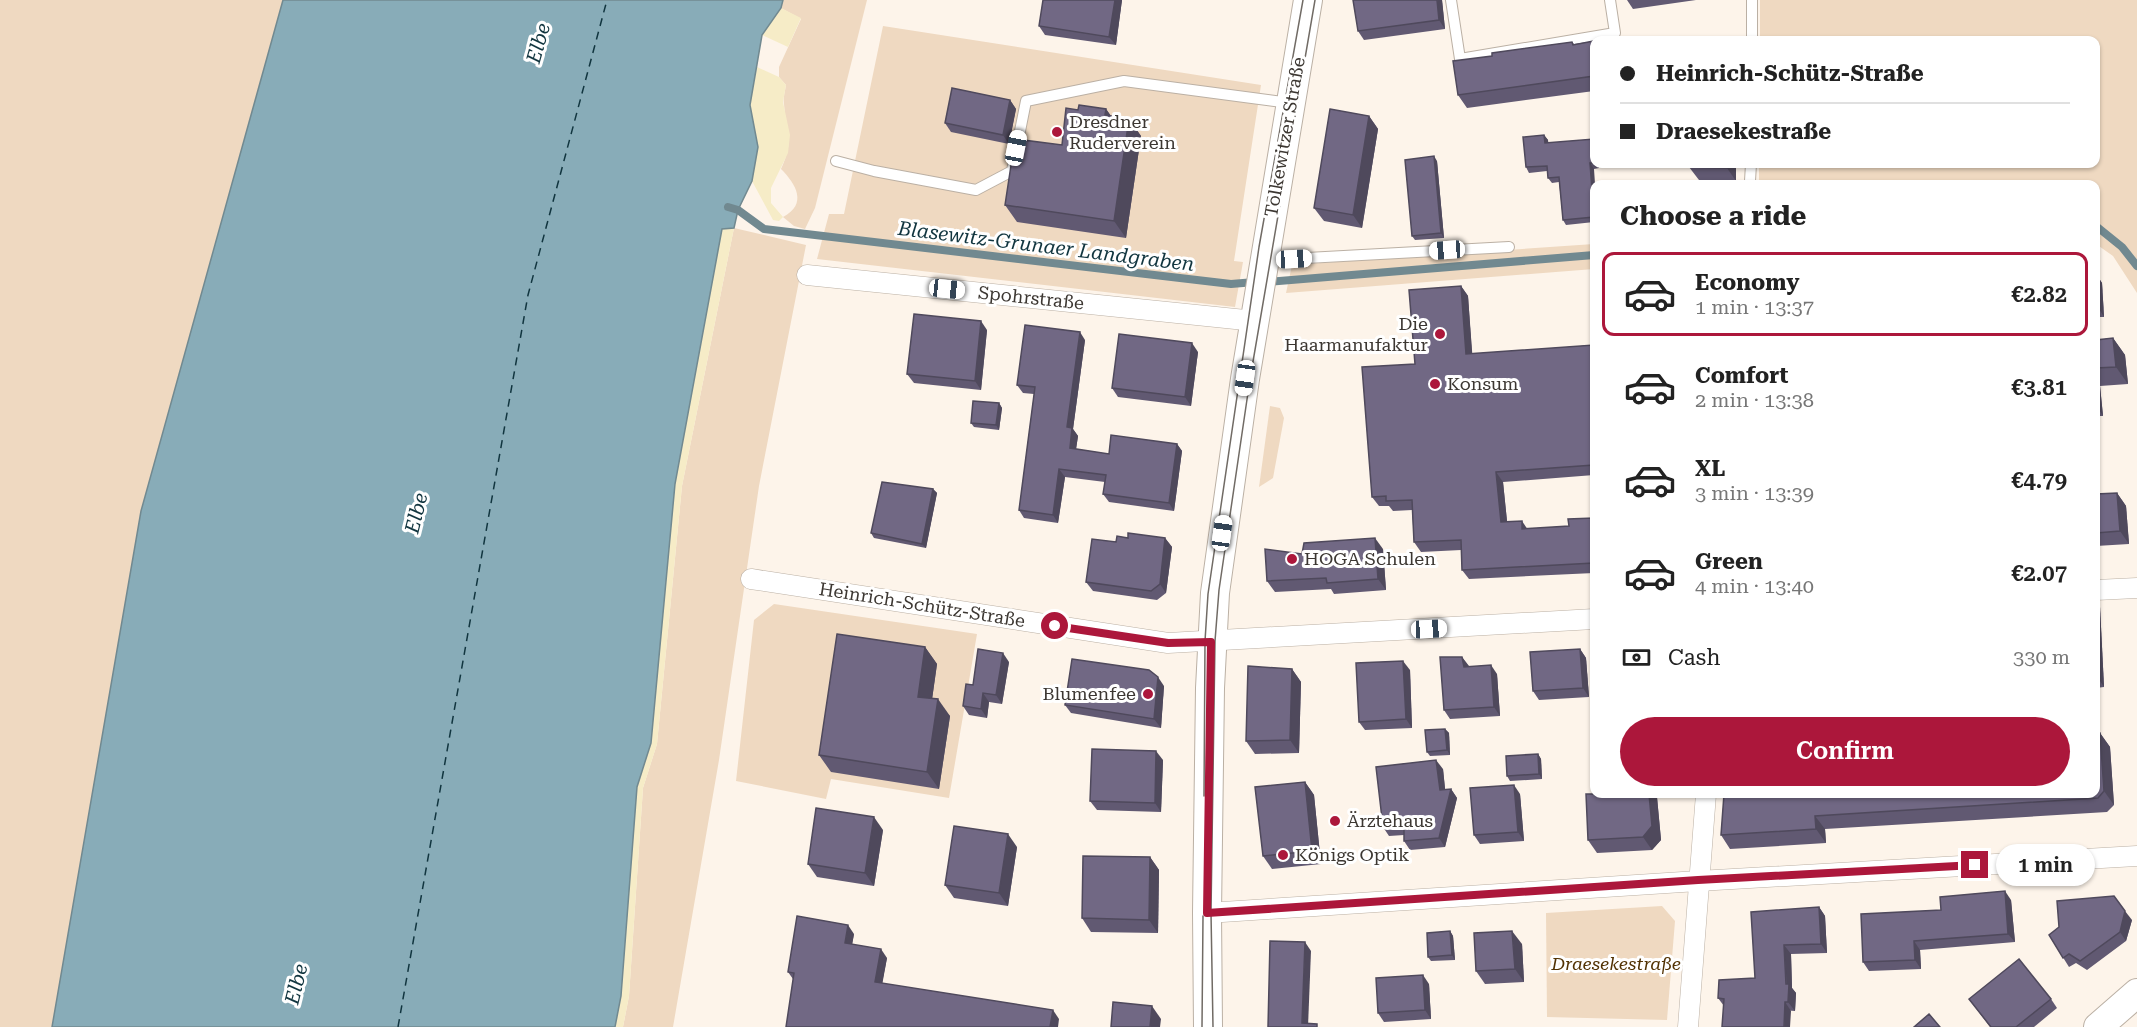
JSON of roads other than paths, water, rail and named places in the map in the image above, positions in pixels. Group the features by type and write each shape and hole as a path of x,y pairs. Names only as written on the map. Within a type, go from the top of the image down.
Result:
{"main road":[{"name":"Tolkewitzer Straße","path":"1208,1027 1207,913 1211,642 1221,538 1255,316 1308,0"},
{"path":"2098,1027 2137,993"}],"street":[{"name":"Spohrstraße","path":"807,275 1255,316"},
{"name":"Heinrich-Schütz-Straße","path":"751,579 1168,643 1590,619"},
{"path":"2100,590 2133,588"},
{"path":"1688,1027 1706,798"},
{"path":"1207,913 1698,880 2137,855"}],"lane":[{"path":"1451,0 1460,58 1590,37"},
{"path":"1596,36 1615,33 1610,0"},
{"path":"1752,0 1752,36"},
{"path":"836,161 874,171 976,190 1012,171 1026,100 1124,81 1290,103"},
{"path":"1264,261 1509,247"}],"water":[{"name":"Elbe","path":"283,0 783,0 781,8 762,35 750,105 758,147 752,181 738,210 734,228 722,229 675,484 651,743 637,787 621,996 615,1027 52,1027 141,511"}],"waterway":[{"name":"Blasewitz‐Grunaer Landgraben","path":"728,207 738,210 764,229 1231,284 1255,282"},
{"name":"Blasewitz‐Grunaer Landgraben","path":"2100,229 2122,247 2137,266"},
{"name":"Blasewitz‐Grunaer Landgraben","path":"1267,282 1590,255"}],"tram line":[{"path":"1204,796 1205,641 1208,594 1259,247 1303,0"},
{"path":"1213,1027 1211,913 1215,641 1219,590 1250,379 1315,0"},
{"path":"1202,1027 1203,916"}],"place":[{"name":"Dresdner Ruderverein","path":"1057,132"},
{"name":"Die Haarmanufaktur","path":"1440,334"},
{"name":"Konsum","path":"1435,384"},
{"name":"HOGA Schulen","path":"1292,559"},
{"name":"Blumenfee","path":"1148,694"},
{"name":"Ärztehaus","path":"1335,821"},
{"name":"Königs Optik","path":"1283,855"}],"park label":[{"name":"Draesekestraße","path":"1616,964"}]}
